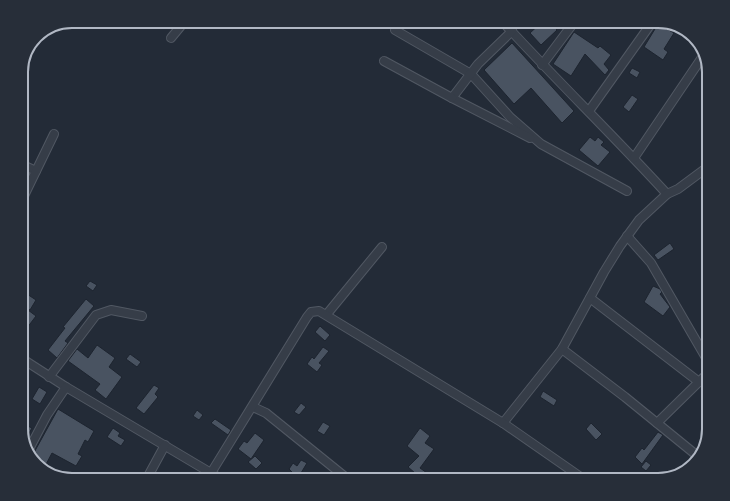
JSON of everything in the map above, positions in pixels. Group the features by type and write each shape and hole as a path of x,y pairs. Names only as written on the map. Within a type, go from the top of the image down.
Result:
{"street":[{"path":"171,38 179,28"},
{"path":"509,28 542,65 589,111 667,194"},
{"path":"542,65 570,28"},
{"path":"589,111 647,28"},
{"path":"395,30 471,74 510,117 541,144"},
{"path":"452,98 478,64 512,31"},
{"path":"634,158 700,60"},
{"path":"384,61 627,191"},
{"path":"28,188 54,134"},
{"path":"28,167 36,171"},
{"path":"504,423 562,349 627,236 639,220 667,194 678,189 702,171"},
{"path":"627,236 651,264 702,351"},
{"path":"327,314 382,247"},
{"path":"590,298 699,382"},
{"path":"49,377 96,315 111,310 142,316"},
{"path":"217,473 253,408 307,317 315,311 327,314 504,423 575,473"},
{"path":"562,349 695,454"},
{"path":"28,363 49,377 209,473"},
{"path":"657,423 702,379"},
{"path":"31,445 47,415 66,387"},
{"path":"253,408 266,413 341,473"},
{"path":"150,473 165,446"}],"building":[{"path":"535,28 555,28 557,30 541,45 530,33"},
{"path":"656,28 663,28 674,33 664,49 668,52 663,60 644,47"},
{"path":"574,32 598,48 600,46 611,55 604,64 609,70 605,75 585,54 571,76 553,64"},
{"path":"512,43 574,111 562,123 531,88 514,104 484,70"},
{"path":"632,68 640,72 637,78 629,73"},
{"path":"632,95 638,99 629,112 623,107"},
{"path":"590,137 595,141 598,137 604,142 601,145 610,152 598,166 579,150"},
{"path":"670,243 674,249 658,260 654,255"},
{"path":"90,281 97,285 93,291 86,286"},
{"path":"653,286 660,289 662,292 660,294 670,307 663,316 644,302"},
{"path":"28,295 36,300 30,310 28,309"},
{"path":"86,299 94,306 65,341 68,343 57,358 48,350 65,328 63,327"},
{"path":"28,310 36,316 28,327"},
{"path":"320,326 330,335 325,341 315,332"},
{"path":"97,345 115,358 109,367 122,377 106,399 95,390 100,384 68,361 77,349 88,358"},
{"path":"323,347 329,351 319,363 322,365 317,372 307,364 312,357 314,359"},
{"path":"130,354 141,362 137,367 126,359"},
{"path":"154,385 159,388 155,394 158,397 144,414 136,408"},
{"path":"39,387 47,392 40,404 32,399"},
{"path":"543,391 557,400 554,406 540,397"},
{"path":"301,403 306,407 299,415 294,412"},
{"path":"58,409 94,431 88,442 85,440 78,454 82,456 76,466 52,453 46,464 34,452"},
{"path":"197,410 203,415 199,420 193,416"},
{"path":"215,419 231,430 228,435 211,423"},
{"path":"323,422 330,426 324,435 317,431"},
{"path":"591,423 602,434 596,440 586,429"},
{"path":"28,426 32,428 29,434"},
{"path":"113,428 120,433 118,436 125,440 121,446 107,437"},
{"path":"420,428 430,436 425,443 434,449 420,468 427,473 415,473 408,467 419,456 407,446"},
{"path":"658,432 663,435 642,464 635,457 642,448 644,450"},
{"path":"255,433 264,440 251,459 238,449 244,441 247,443"},
{"path":"255,456 262,463 256,469 248,462"},
{"path":"301,460 307,463 301,473 293,473 289,469 293,463 297,466"},
{"path":"646,461 651,465 646,471 641,467"}]}
